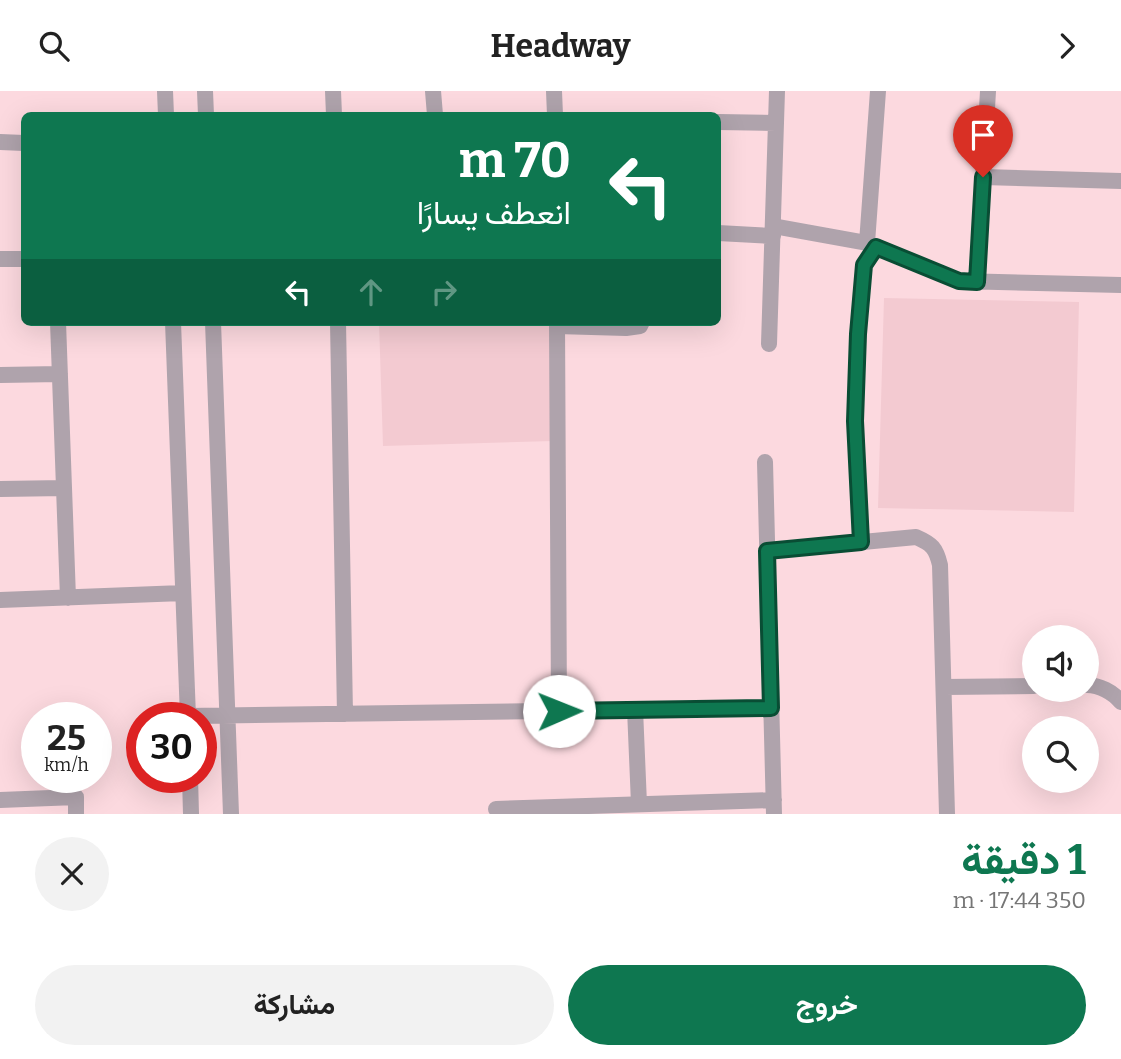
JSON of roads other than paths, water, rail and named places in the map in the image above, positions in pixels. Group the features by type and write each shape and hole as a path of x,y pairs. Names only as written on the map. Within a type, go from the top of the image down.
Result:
{"street":[{"path":"165,91 166,112"},
{"path":"205,91 206,112"},
{"path":"333,91 334,112"},
{"path":"433,91 435,112"},
{"path":"554,91 555,112"},
{"path":"769,344 778,91"},
{"path":"861,542 855,421 858,334 864,265 872,245 878,91"},
{"path":"977,282 988,91"},
{"path":"721,122 776,123"},
{"path":"0,142 21,142"},
{"path":"983,177 1121,181"},
{"path":"721,233 773,231 872,245 959,281 1121,285"},
{"path":"0,259 21,259"},
{"path":"58,326 68,598"},
{"path":"173,326 187,702"},
{"path":"214,326 230,814"},
{"path":"338,326 345,714"},
{"path":"557,326 559,711"},
{"path":"592,326 640,326"},
{"path":"0,375 60,374"},
{"path":"496,809 583,810 639,804 774,807 765,462"},
{"path":"0,489 64,488"},
{"path":"767,551 916,537 937,551 940,565 947,814"},
{"path":"0,600 183,593"},
{"path":"944,687 1022,686"},
{"path":"1099,686 1121,702"},
{"path":"217,716 771,708"},
{"path":"635,709 639,804"},
{"path":"190,793 191,814"},
{"path":"0,800 76,797 76,814"}]}
